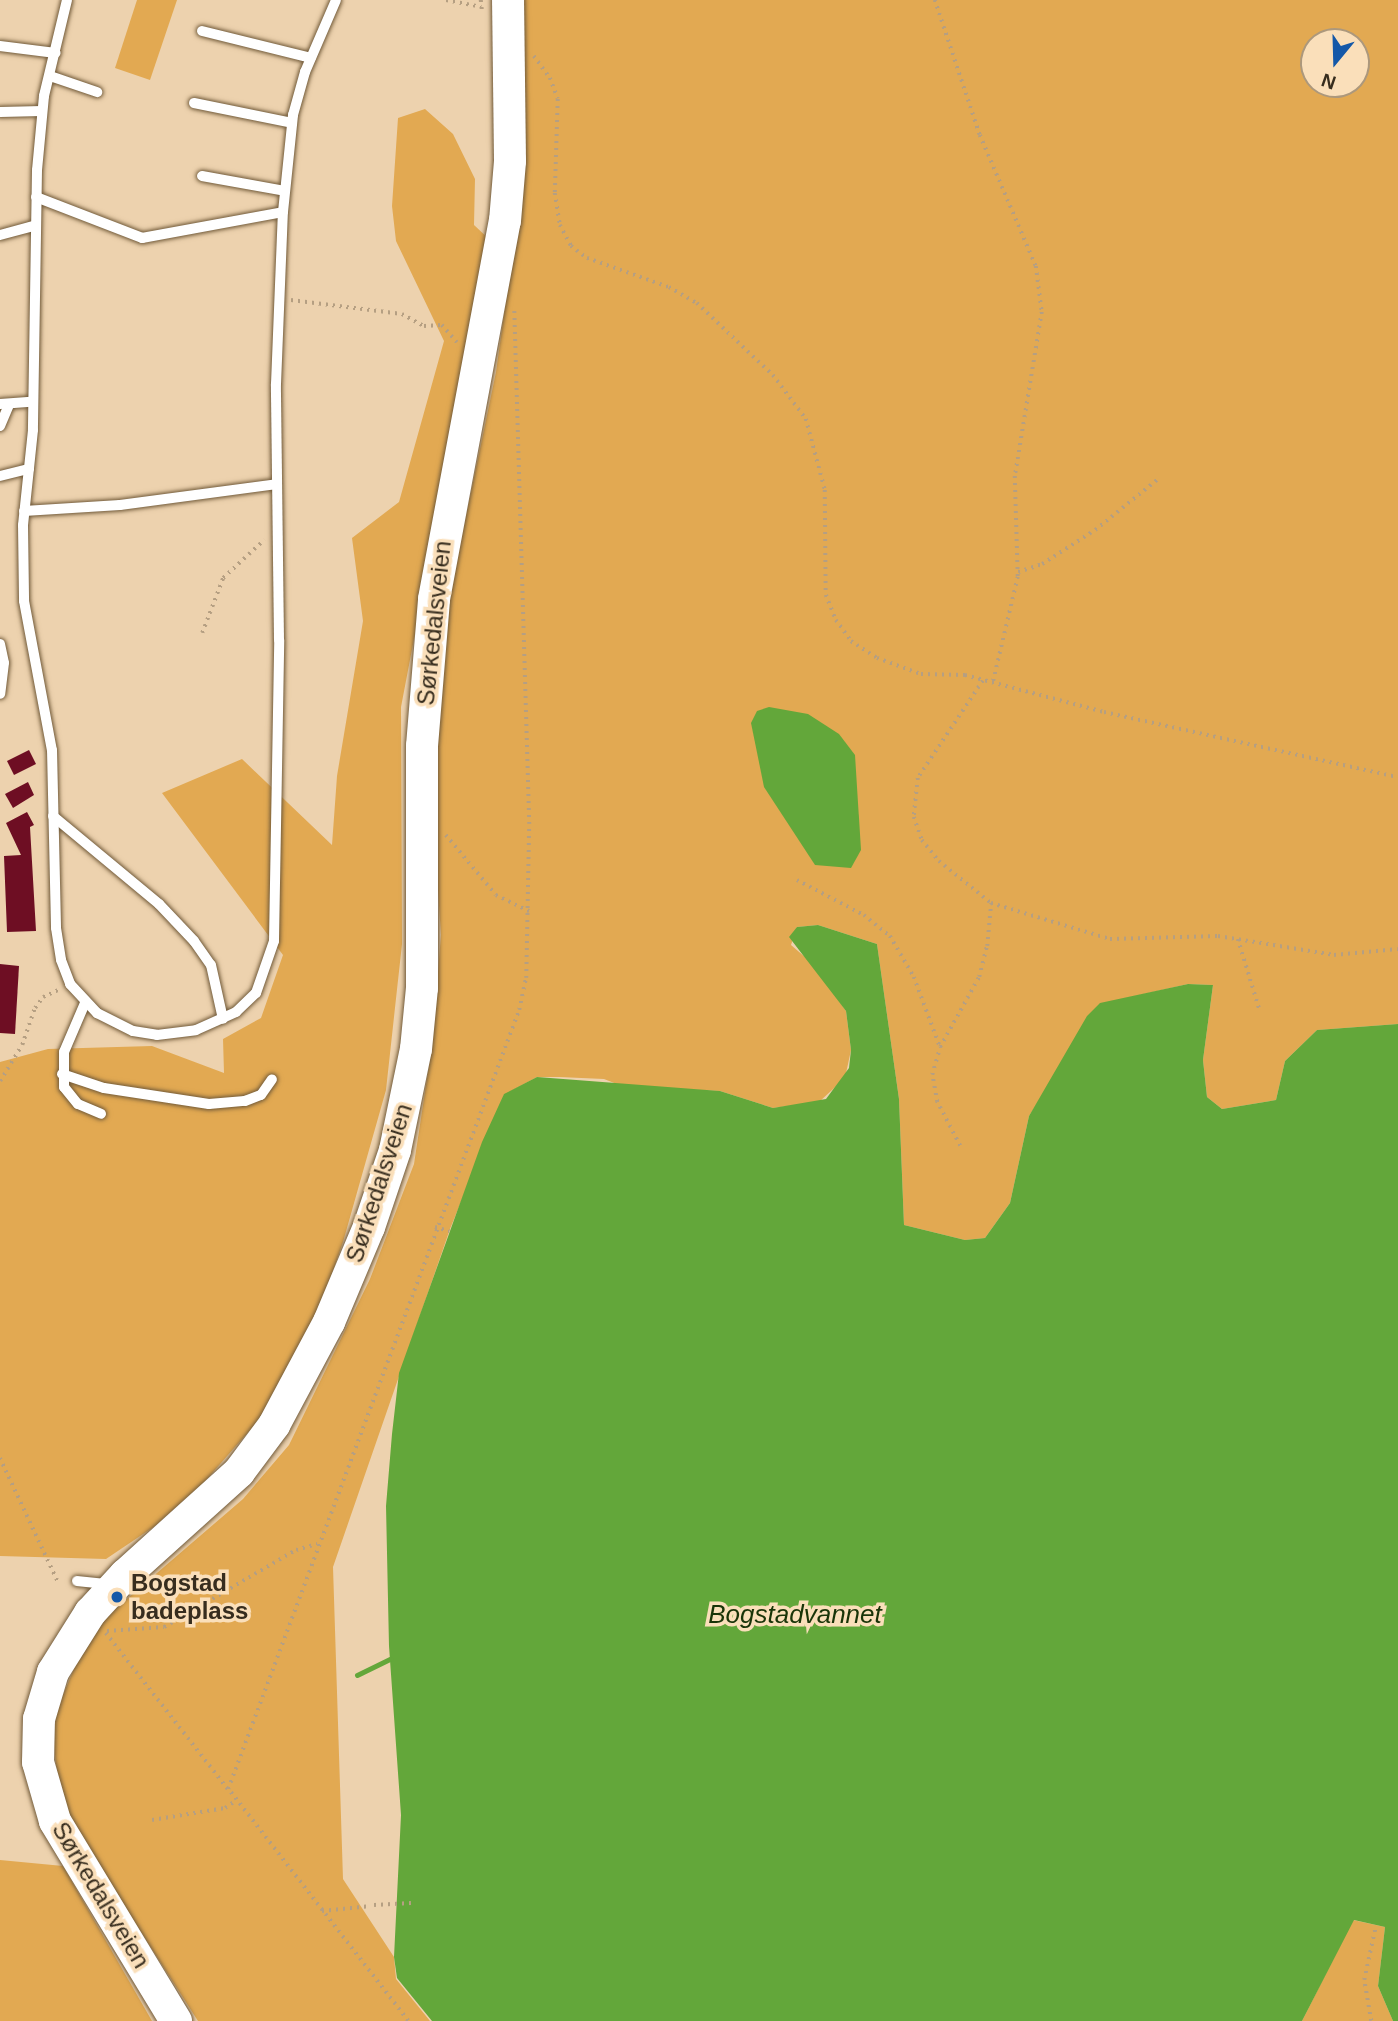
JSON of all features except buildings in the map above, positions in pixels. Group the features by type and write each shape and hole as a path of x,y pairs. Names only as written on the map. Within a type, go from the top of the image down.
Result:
{"street":[{"name":"Sørkedalsveien","path":"176,2021 46,1822 39,1769 39,1719 53,1672 98,1607 216,1494 259,1448 301,1379 361,1248 395,1150 416,1049 422,988 421,824 424,707 433,599 505,221 509,33 495,3"}],"lane":[{"path":"66,0 42,111 34,226 31,402 29,469 24,511 23,601 52,750 56,928 70,984 85,1003 110,1021 144,1034 182,1033 223,1019 256,993 274,941 278,299 283,212 292,123 311,58 336,0"},
{"path":"202,31 311,58"},
{"path":"0,46 56,53"},
{"path":"50,76 97,92"},
{"path":"194,103 292,123"},
{"path":"0,112 42,111"},
{"path":"202,176 285,191"},
{"path":"36,197 142,238 283,212"},
{"path":"0,235 34,226"},
{"path":"0,426 4,404 31,402"},
{"path":"0,476 29,469"},
{"path":"24,511 120,505 277,485"},
{"path":"0,644 4,663 0,694"},
{"path":"53,816 159,904 194,941 211,965 223,1019"},
{"path":"85,1003 64,1052 62,1074 70,1098 101,1114"},
{"path":"62,1074 92,1085 209,1104 245,1101 261,1095 272,1079"}],"path":[{"path":"446,0 495,3"},
{"path":"935,0 980,135 1023,228 1039,288 1039,348 1023,414 1015,476 1018,572 993,683"},
{"path":"509,33 540,63 558,99 555,193 559,225 571,246 587,258 669,287 696,303 773,375 806,419 825,490 826,595 843,633 865,652 921,674 965,675 1398,778"},
{"path":"278,299 402,314 424,326 442,325 457,342 463,336"},
{"path":"228,1789 435,1227 519,1010 530,951 530,911 515,299"},
{"path":"1018,572 1042,564 1095,530 1158,479"},
{"path":"202,633 223,578 255,545 278,533"},
{"path":"983,681 924,767 913,804 917,828 928,848 991,903 1110,939 1238,939 1323,955 1397,949 1394,942"},
{"path":"421,824 448,836 496,895 530,911"},
{"path":"797,880 864,915 890,936 914,977 940,1047"},
{"path":"960,1146 933,1087 940,1047 979,977 988,946 991,903"},
{"path":"1238,939 1260,1011"},
{"path":"0,1081 22,1045 35,1008 43,997 70,984"},
{"path":"435,1227 449,1231"},
{"path":"0,1458 59,1584"},
{"path":"98,1607 164,1627 296,1550 317,1544"},
{"path":"98,1607 228,1789 408,2021"},
{"path":"152,1819 225,1808 237,1800"},
{"path":"322,1911 411,1903"},
{"path":"1371,2021 1364,1980 1376,1929"}],"shaded area":[{"path":"137,0 177,0 150,80 115,68"},
{"path":"515,0 1398,0 1398,1024 1317,1030 1285,1061 1276,1100 1222,1109 1207,1097 1203,1060 1213,985 1188,984 1100,1004 1029,1116 1010,1203 985,1238 965,1240 904,1225 899,1099 877,944 818,925 797,927 791,945 813,964 846,1011 851,1050 845,1078 819,1102 773,1108 720,1091 622,1086 604,1079 559,1077 537,1077 504,1095 450,1229 333,1567 343,1879 394,1957 396,1979 430,2021 198,2021 77,1832 59,1791 53,1736 58,1707 79,1657 107,1616 243,1499 289,1445 370,1279 414,1164 432,1046 441,935 431,785 434,670 496,372 516,228"},
{"path":"425,109 453,134 475,179 474,225 490,240 401,707 402,944 386,1090 343,1242 295,1379 206,1480 155,1526 106,1559 0,1556 0,1062 48,1049 152,1046 224,1073 223,1039 261,1018 283,955 162,793 242,759 332,845 337,776 363,621 352,538 399,502 444,341 396,241 392,206 398,118"},
{"path":"0,1860 63,1866 152,2021 0,2021"},
{"path":"1353,1920 1385,1927 1378,1986 1393,2021 1302,2021"}],"water":[{"path":"769,707 808,714 839,734 855,755 861,850 851,868 815,865 764,787 751,723 757,711"},
{"name":"Bogstadvannet","path":"818,925 877,944 899,1099 904,1225 965,1240 985,1238 1010,1203 1029,1116 1087,1016 1100,1003 1188,984 1213,985 1203,1060 1207,1097 1222,1109 1276,1100 1285,1061 1317,1030 1398,1024 1398,2021 1393,2021 1378,1986 1385,1927 1354,1920 1302,2021 432,2021 397,1978 394,1957 401,1815 389,1646 386,1506 392,1434 399,1373 482,1142 504,1094 537,1077 720,1091 773,1108 826,1099 849,1068 851,1050 846,1011 789,937 797,927"}],"waterway":[{"path":"357,1675 390,1659"}],"place":[{"name":"Bogstad badeplass","path":"117,1597"}]}
